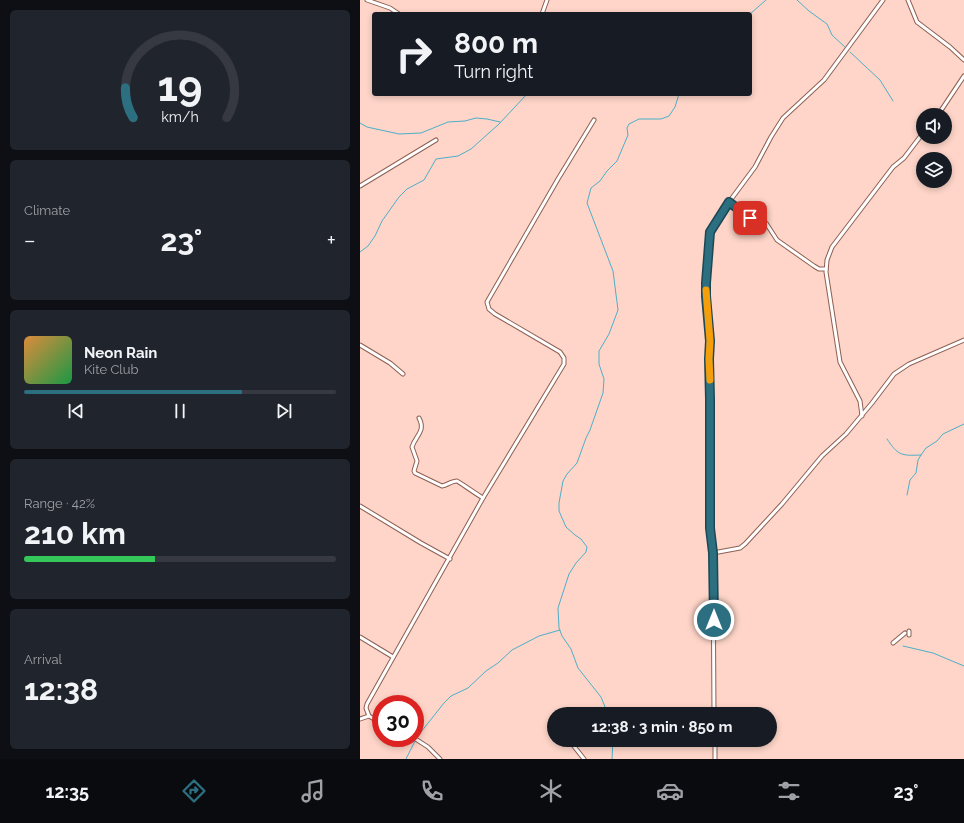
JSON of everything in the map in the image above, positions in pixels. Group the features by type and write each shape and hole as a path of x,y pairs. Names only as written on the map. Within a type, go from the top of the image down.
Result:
{"street":[{"path":"367,0 390,8 396,12"},
{"path":"543,12 547,0"},
{"path":"714,707 713,553 710,528 710,341 706,296 710,232 729,202 755,167 783,118 792,108 824,80 883,0"},
{"path":"908,0 917,22 950,47 964,60"},
{"path":"943,108 964,76"},
{"path":"372,718 369,716 366,708 367,704 483,498 565,360 560,352 491,312 488,306 488,299 504,275 594,120"},
{"path":"360,186 436,140"},
{"path":"862,416 860,401 840,362 826,269 827,260 832,248 893,167 904,158 916,142"},
{"path":"729,202 750,218 766,223 777,240 814,266 819,269 826,269"},
{"path":"713,553 740,548 745,544 782,504 822,456 846,434 862,416 888,380 899,370 964,340"},
{"path":"360,345 390,363 403,374"},
{"path":"419,418 422,428 412,447 417,461 414,471 415,473 442,486 459,481 483,498"},
{"path":"360,506 450,559"},
{"path":"893,642 905,633"},
{"path":"360,637 393,657"},
{"path":"360,719 369,716"},
{"path":"424,744 440,759"},
{"path":"575,747 584,759"},
{"path":"715,747 715,759"}],"waterway":[{"path":"752,12 766,0"},
{"path":"797,0 827,24 832,35 846,48"},
{"path":"850,52 880,80 893,101"},
{"path":"360,252 368,246 375,236 382,221 399,197 407,189 424,180 436,159 458,156 471,149 499,124 525,96"},
{"path":"605,707 601,697 578,668 571,649 562,636 559,628 558,608 569,574 586,552 587,547 581,539 566,527 559,511 563,481 577,463 603,393 604,379 599,364 599,351 609,334 618,310 613,271 587,203 591,188 600,181 617,161 628,135 627,128 629,124 639,119 661,119 669,116 675,107 678,96"},
{"path":"360,123 367,127 399,134 421,133 448,122 465,121 476,118 500,122"},
{"path":"907,495 910,480 916,473 918,460 926,448 937,441 943,434 964,424"},
{"path":"887,439 897,451 904,455 921,455"},
{"path":"424,728 451,696 468,688 512,650 539,636 560,630"},
{"path":"903,646 933,653 964,666"},
{"path":"406,759 412,747"},
{"path":"612,759 613,747"}],"slow traffic":[{"path":"706,290 710,341 710,380"}],"route":[{"path":"714,620 713,553 710,528 710,341 706,296 709,235 713,226 729,202 750,218"}]}
